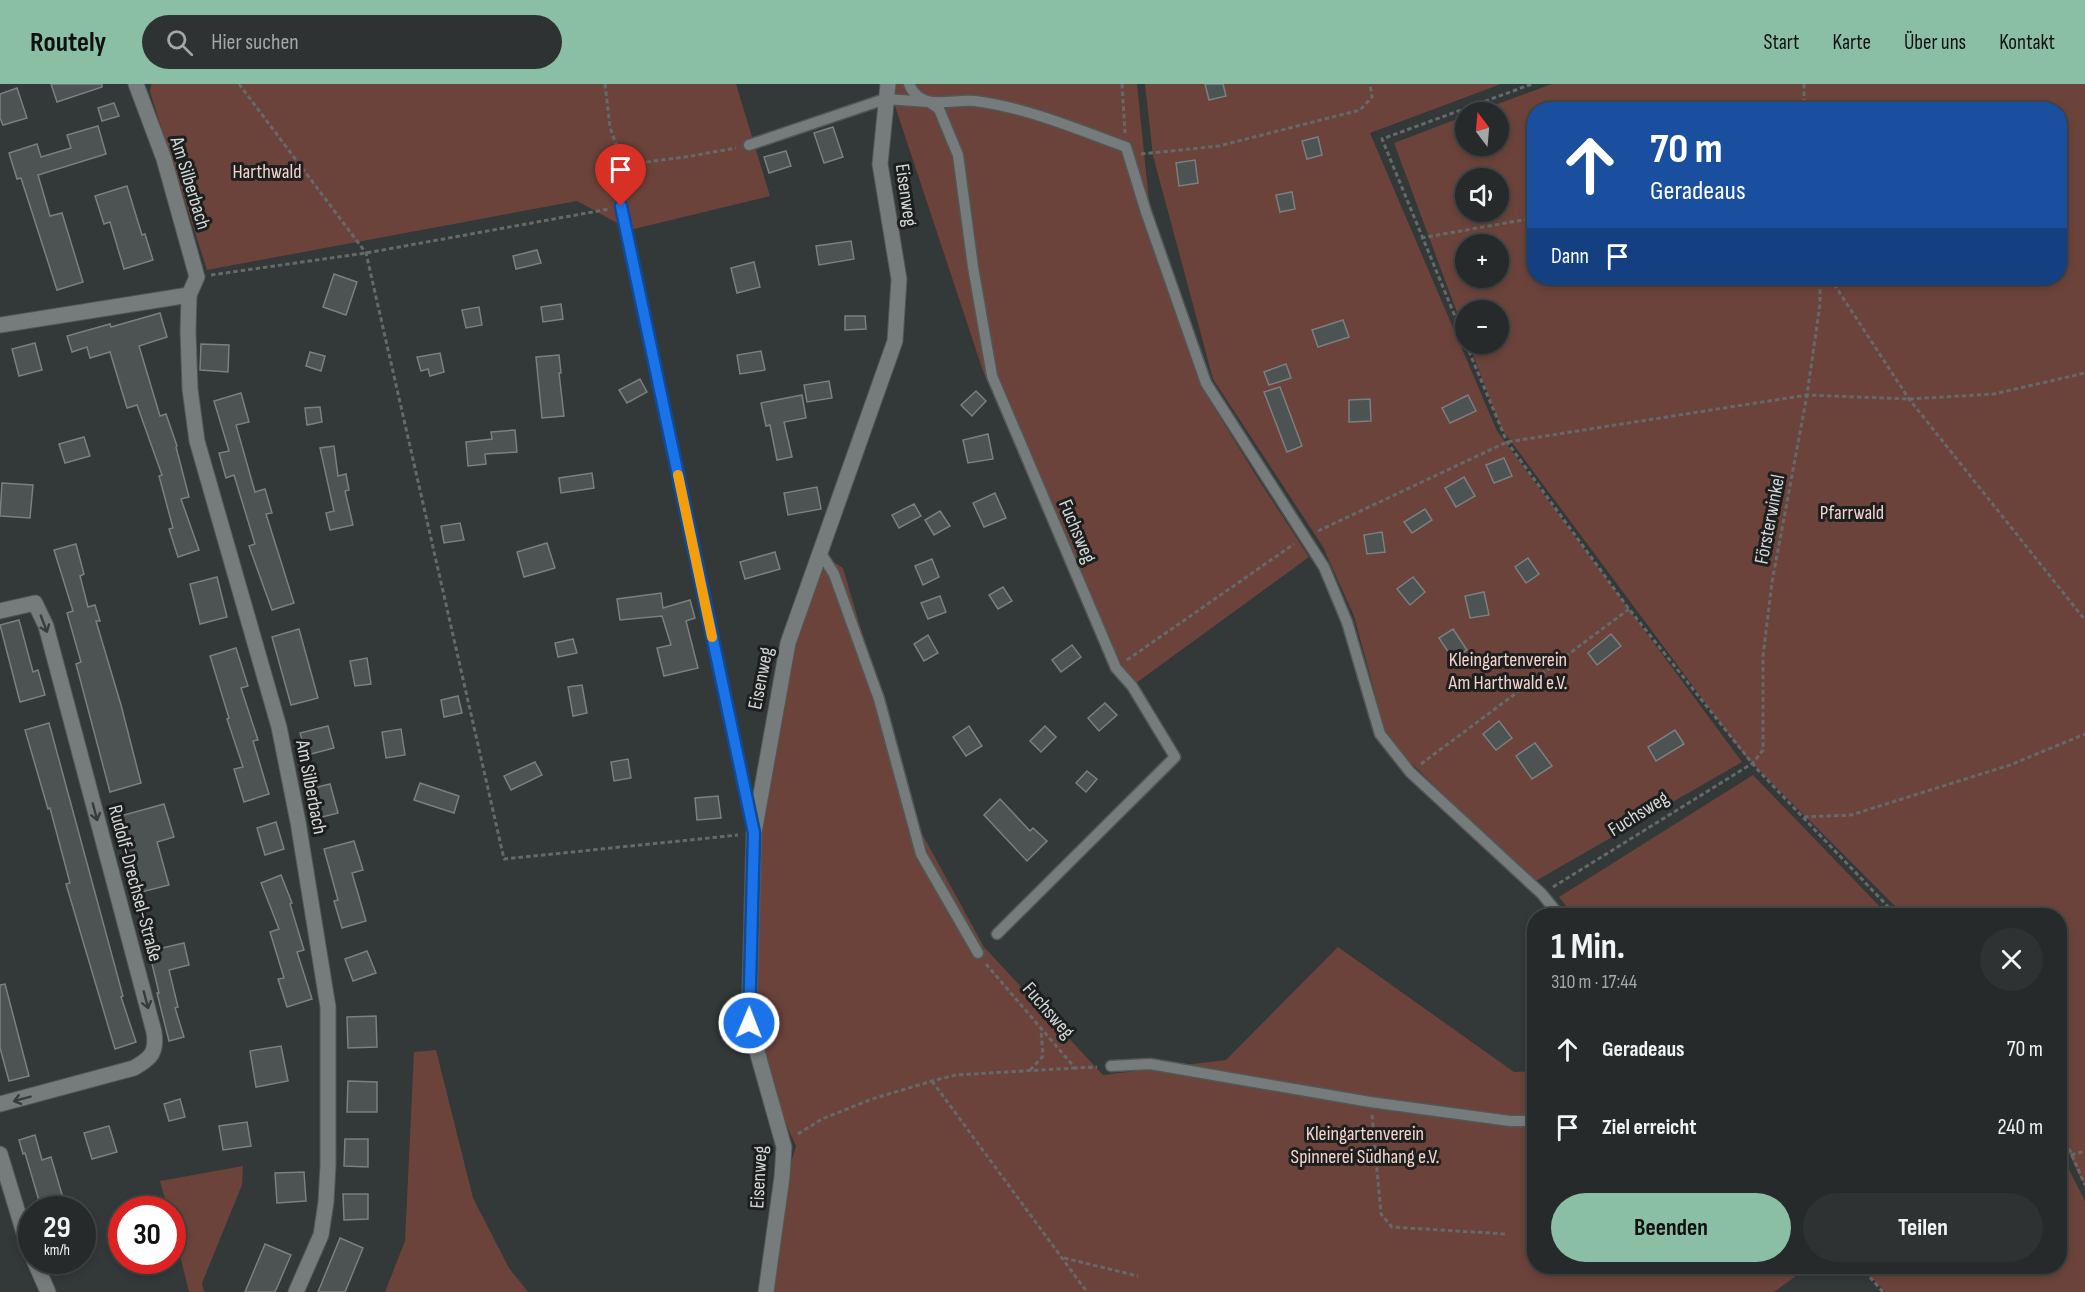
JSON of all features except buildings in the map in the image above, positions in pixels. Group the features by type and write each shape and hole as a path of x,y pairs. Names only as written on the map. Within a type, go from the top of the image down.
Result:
{"street":[{"name":"Am Silberbach","path":"136,84 164,159 197,277 189,295 190,389 197,441 279,727 298,822 328,1007 326,1202 321,1235 296,1292"},
{"name":"Eisenweg","path":"766,1292 784,1147 749,1023 754,833 788,643 895,341 899,279 880,164 886,91"},
{"path":"0,326 189,295"},
{"name":"Rudolf-Drechsel-Straße","path":"0,611 35,603 46,626 156,1045 149,1059 134,1068 0,1104"},
{"path":"0,1154 18,1213"},
{"path":"40,1274 48,1292"}],"lane":[{"path":"909,84 912,92 929,102"},
{"path":"749,145 886,91 929,102 951,103 972,100 1018,108 1128,151 1146,212 1206,383 1324,567 1347,622 1380,734 1410,772 1542,894 1553,908"},
{"name":"Fuchsweg","path":"929,102 939,109 958,155 973,267 992,376 1116,668 1132,686 1175,756 997,934"},
{"path":"621,206 754,833"},
{"path":"820,552 834,574 879,699 921,854 978,952"},
{"path":"1111,1066 1150,1064 1370,1102 1509,1121 1527,1121"}],"path":[{"path":"239,84 366,253 504,859 754,833"},
{"path":"197,277 366,253 621,206 624,201 623,165 610,127 605,84"},
{"path":"1122,84 1128,151 1219,146 1360,110 1372,97 1370,84"},
{"path":"1455,317 1382,139 1532,84"},
{"path":"1804,84 1804,102"},
{"path":"623,165 686,157 749,145"},
{"path":"1421,238 1527,219"},
{"name":"Försterwinkel","path":"1753,763 1763,750 1762,656 1772,582 1807,395 1820,304 1820,285"},
{"path":"1835,285 1909,399 2085,620"},
{"path":"1471,354 1507,442 1629,609 1753,763 1889,908"},
{"path":"1507,442 1807,395 1909,399 1994,394 2085,373"},
{"path":"1410,772 1629,609"},
{"path":"1802,817 1851,815 2010,765 2085,734"},
{"name":"Fuchsweg","path":"1542,894 1753,763"},
{"name":"Fuchsweg","path":"978,952 984,962 1075,1068 1111,1066"},
{"path":"1028,1071 1043,1056 1041,1028"},
{"path":"784,1147 797,1134 822,1119 872,1099 932,1081 956,1075 1075,1068"},
{"path":"932,1081 1087,1292"},
{"path":"1370,1102 1382,1214 1392,1227 1506,1234"},
{"path":"2067,1145 2085,1185"},
{"path":"2071,1155 2085,1151"},
{"path":"1062,1258 1138,1276"},
{"path":"1867,1274 1883,1292"}],"green space":[{"name":"Harthwald","path":"151,84 736,84 770,196 630,230 577,201 207,270 150,92"},
{"path":"893,84 1137,84 1154,250 1201,386 1309,557 1132,686 983,371 892,97"},
{"name":"Kleingartenverein Am Harthwald e.V.","path":"1145,84 1501,84 1370,133 1455,332 1455,354 1464,354 1497,431 1742,762 1534,882 1409,761 1385,731 1354,616 1323,547 1213,379 1153,156"},
{"name":"Pfarrwald","path":"1552,84 2085,84 2085,1187 2067,1150 2067,908 1897,908 1745,756 1501,428 1473,354 1509,354 1509,300 1455,300 1455,307 1394,143 1455,120 1455,156 1509,156 1509,102 1503,102"},
{"name":"Kleingartenverein Spinnerei Südhang e.V.","path":"823,555 843,568 920,830 984,947 1103,1075 1226,1060 1338,947 1514,1072 1527,1071 1527,1274 1799,1274 1774,1292 771,1292 790,1166 796,1146 784,1120 755,1017 759,838 793,643"},
{"path":"1753,775 1881,908 1568,908 1559,897"},
{"path":"436,1050 473,1198 509,1268 528,1292 385,1292 405,1241 414,1052"},
{"path":"243,1166 242,1185 202,1283 204,1292 189,1292 185,1274 186,1196 164,1196 160,1181"},
{"path":"2067,1166 2085,1201 2085,1292 1885,1292 1868,1274 2067,1274"}],"slow traffic":[{"path":"678,475 712,637"}],"route":[{"path":"621,206 754,833 749,1023"}]}
